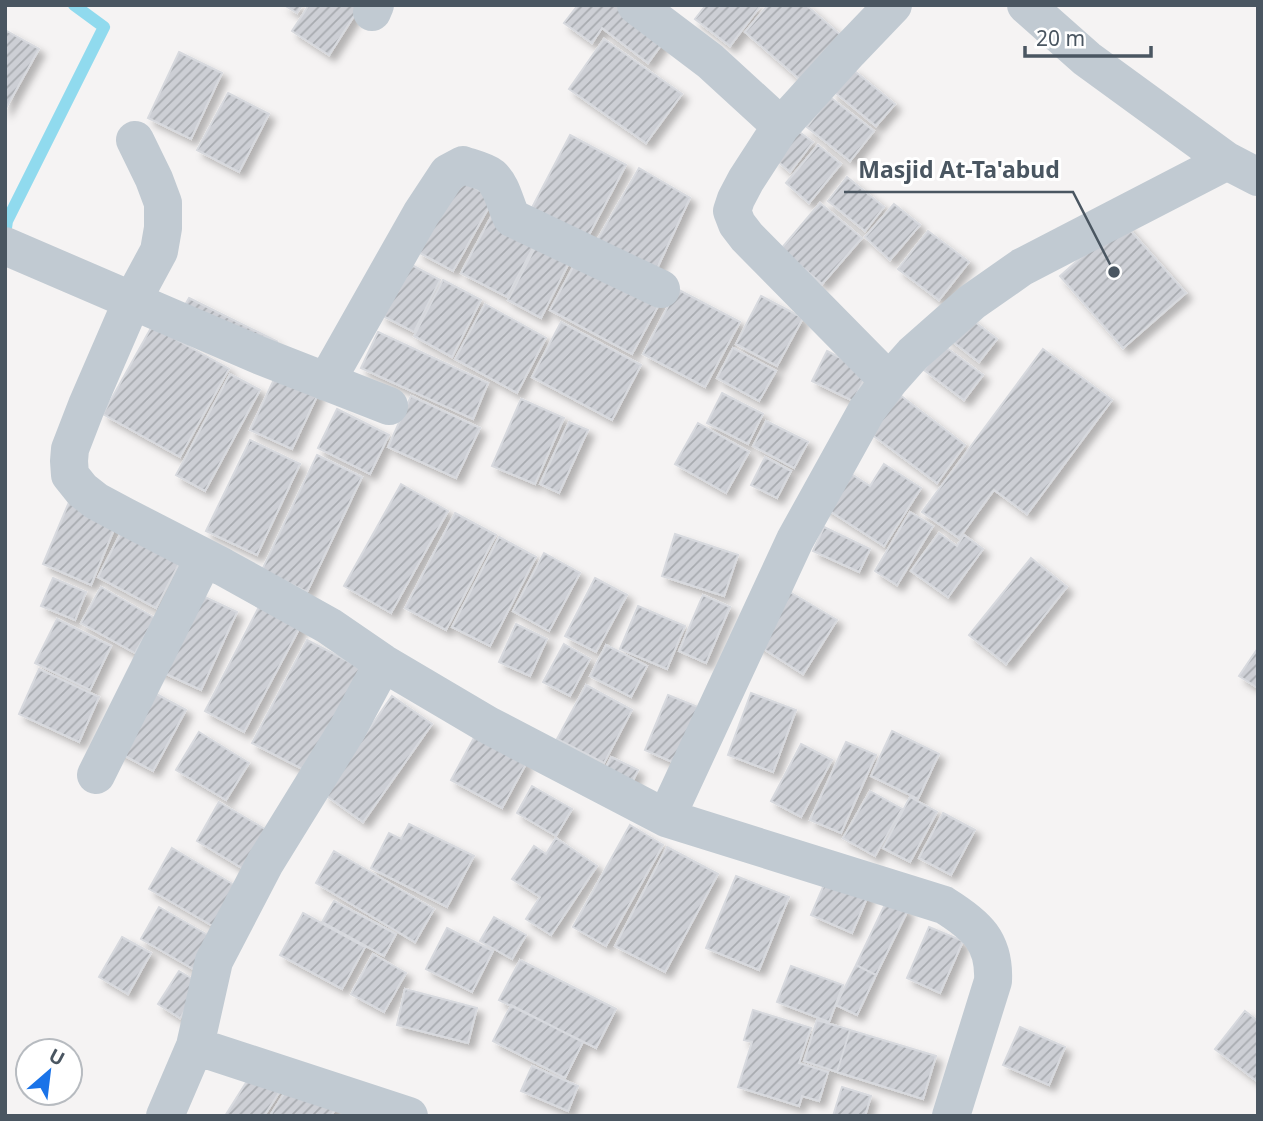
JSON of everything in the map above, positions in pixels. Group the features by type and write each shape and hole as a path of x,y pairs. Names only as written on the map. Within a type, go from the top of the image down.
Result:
{"street":[{"path":"636,5 710,61 781,126"},
{"path":"889,381 747,237 737,224 732,211 736,199 781,126 893,5"},
{"path":"1026,5 1087,59 1242,169"},
{"path":"135,140 163,204 163,228 159,251 132,300 70,449 70,475 82,490 329,626 383,663 488,724 666,818 944,905 965,918 977,928 988,944 994,966 993,981 951,1116"},
{"path":"326,382 422,214 448,173 463,165 490,175 505,197 512,218 661,289"},
{"path":"666,818 795,540 867,410 889,381 913,354 972,302 1022,267 1242,169"},
{"path":"14,249 261,356 389,406"},
{"path":"96,775 204,558"},
{"path":"165,1116 195,1046 214,961 265,863 347,730 383,663"},
{"path":"195,1046 409,1116"}],"building":[{"path":"284,5 302,5 297,13"},
{"path":"309,5 361,5 329,55 292,31"},
{"path":"578,5 625,5 667,37 648,63 602,28 592,43 564,23"},
{"path":"706,5 761,5 730,46 695,19"},
{"path":"768,5 806,5 844,38 804,83 745,32"},
{"path":"5,30 39,49 5,110"},
{"path":"604,39 682,94 646,143 569,89"},
{"path":"179,52 222,73 191,139 148,118"},
{"path":"851,68 895,104 876,126 832,90"},
{"path":"228,93 269,114 239,172 197,150"},
{"path":"830,97 874,131 850,161 807,127"},
{"path":"798,131 813,142 790,172 775,159"},
{"path":"570,135 626,165 582,248 526,219"},
{"path":"818,145 841,164 809,203 786,183"},
{"path":"639,168 690,198 652,279 593,247"},
{"path":"847,177 884,207 865,231 828,201"},
{"path":"458,179 494,198 453,271 418,252"},
{"path":"820,203 862,238 822,284 781,249"},
{"path":"894,204 920,225 890,260 865,237"},
{"path":"491,217 537,240 507,297 461,273"},
{"path":"1122,221 1186,293 1123,348 1060,276"},
{"path":"928,231 969,262 939,300 898,269"},
{"path":"540,238 573,255 541,318 508,300"},
{"path":"580,254 662,299 632,354 550,310"},
{"path":"408,263 440,280 414,332 381,315"},
{"path":"443,280 481,300 452,357 414,336"},
{"path":"677,289 740,322 705,387 643,354"},
{"path":"761,296 803,318 777,366 736,344"},
{"path":"189,298 278,342 182,310"},
{"path":"485,304 546,338 517,393 455,359"},
{"path":"962,312 997,339 979,362 944,335"},
{"path":"561,322 641,365 612,420 532,377"},
{"path":"152,326 229,369 180,457 103,414"},
{"path":"378,332 488,383 473,419 361,368"},
{"path":"943,345 983,375 964,400 924,370"},
{"path":"733,348 776,371 759,401 717,378"},
{"path":"1043,349 1112,400 1027,514 994,490 959,538 922,512"},
{"path":"827,351 868,372 853,401 812,381"},
{"path":"277,373 319,392 292,449 250,430"},
{"path":"230,374 260,390 205,491 176,475"},
{"path":"722,393 763,414 748,444 707,423"},
{"path":"900,395 965,445 937,483 871,434"},
{"path":"411,396 480,428 456,478 388,447"},
{"path":"521,399 564,418 535,484 492,466"},
{"path":"337,409 389,435 370,474 318,448"},
{"path":"766,421 808,442 794,468 753,446"},
{"path":"569,422 588,430 559,493 540,484"},
{"path":"698,423 749,452 726,493 675,464"},
{"path":"250,440 300,464 257,555 206,531"},
{"path":"317,455 362,477 307,592 262,570"},
{"path":"765,457 791,471 777,498 751,485"},
{"path":"884,464 921,488 884,546 822,506 845,470 870,486"},
{"path":"401,484 448,511 391,613 344,586"},
{"path":"72,495 120,515 91,585 43,564"},
{"path":"910,512 933,526 897,585 875,571"},
{"path":"455,513 496,535 446,630 405,608"},
{"path":"126,523 184,554 156,608 98,577"},
{"path":"824,527 870,549 859,572 813,551"},
{"path":"939,533 957,546 964,535 983,549 948,597 911,571"},
{"path":"675,534 738,555 724,596 662,576"},
{"path":"499,537 536,557 490,646 452,627"},
{"path":"544,553 580,573 549,631 513,611"},
{"path":"1031,558 1067,587 1006,664 969,635"},
{"path":"53,578 86,592 75,620 41,606"},
{"path":"595,578 627,595 596,652 565,636"},
{"path":"101,587 155,618 135,653 81,623"},
{"path":"783,588 837,620 803,674 751,641"},
{"path":"190,590 237,612 201,690 153,668"},
{"path":"703,595 730,607 706,663 679,651"},
{"path":"264,597 305,618 244,732 205,711"},
{"path":"638,606 685,626 667,669 620,649"},
{"path":"57,619 111,646 90,690 35,663"},
{"path":"516,624 547,639 530,676 499,662"},
{"path":"307,640 365,670 310,773 252,743"},
{"path":"564,644 590,659 570,696 543,682"},
{"path":"606,645 647,666 631,697 590,676"},
{"path":"1258,648 1258,688 1239,676"},
{"path":"39,669 99,697 79,742 19,714"},
{"path":"586,685 632,710 604,763 557,739"},
{"path":"147,689 186,710 153,771 114,750"},
{"path":"751,693 796,710 773,772 728,755"},
{"path":"668,695 703,709 679,765 645,750"},
{"path":"392,696 432,724 363,822 324,794"},
{"path":"892,731 939,754 918,799 871,776"},
{"path":"199,732 249,763 226,800 176,770"},
{"path":"476,734 527,762 502,808 451,780"},
{"path":"846,742 876,755 841,833 810,820"},
{"path":"801,744 832,760 801,817 771,801"},
{"path":"611,757 638,770 627,793 600,780"},
{"path":"532,786 572,809 556,836 517,813"},
{"path":"870,791 902,809 875,856 843,838"},
{"path":"910,797 937,812 910,862 883,848"},
{"path":"219,802 270,832 247,871 197,841"},
{"path":"943,813 975,830 951,875 919,858"},
{"path":"409,824 474,856 447,907 371,868 389,833 401,839"},
{"path":"630,825 663,845 606,946 573,927"},
{"path":"556,838 597,866 551,935 526,919 540,897 512,879 534,846 546,854"},
{"path":"667,847 718,874 665,972 615,946"},
{"path":"172,848 246,892 223,932 149,889"},
{"path":"334,851 434,909 415,942 316,883"},
{"path":"829,873 870,891 852,933 811,915"},
{"path":"736,876 789,897 759,970 706,948"},
{"path":"887,900 908,910 876,975 856,965"},
{"path":"334,901 396,934 384,956 322,922"},
{"path":"159,907 220,942 202,974 141,939"},
{"path":"303,913 365,947 342,989 280,955"},
{"path":"494,917 526,935 512,959 480,941"},
{"path":"929,927 963,941 940,993 907,978"},
{"path":"447,928 493,951 472,992 426,969"},
{"path":"122,937 151,953 128,994 99,977"},
{"path":"373,954 406,973 384,1012 351,994"},
{"path":"520,960 616,1009 596,1048 499,1000"},
{"path":"856,965 876,975 857,1015 836,1005"},
{"path":"791,966 843,985 829,1022 777,1002"},
{"path":"179,971 201,984 180,1018 158,1004"},
{"path":"405,989 477,1008 468,1043 397,1025"},
{"path":"511,1005 583,1042 565,1078 493,1041"},
{"path":"753,1010 811,1028 799,1063 828,1072 819,1101 802,1096 799,1106 738,1087 752,1042 744,1040"},
{"path":"1245,1011 1258,1021 1258,1082 1215,1049"},
{"path":"817,1020 850,1030 837,1072 804,1061"},
{"path":"1020,1027 1065,1047 1049,1085 1003,1065"},
{"path":"850,1030 936,1056 923,1099 837,1072"},
{"path":"532,1066 578,1086 568,1111 521,1091"},
{"path":"256,1067 284,1085 264,1116 225,1116"},
{"path":"293,1079 337,1106 331,1116 270,1116"},
{"path":"842,1087 871,1096 865,1116 833,1116"}],"waterway":[{"path":"5,235 7,221 104,27 74,5"}],"place":[{"name":"Masjid At-Ta'abud","path":"1114,272"}]}
